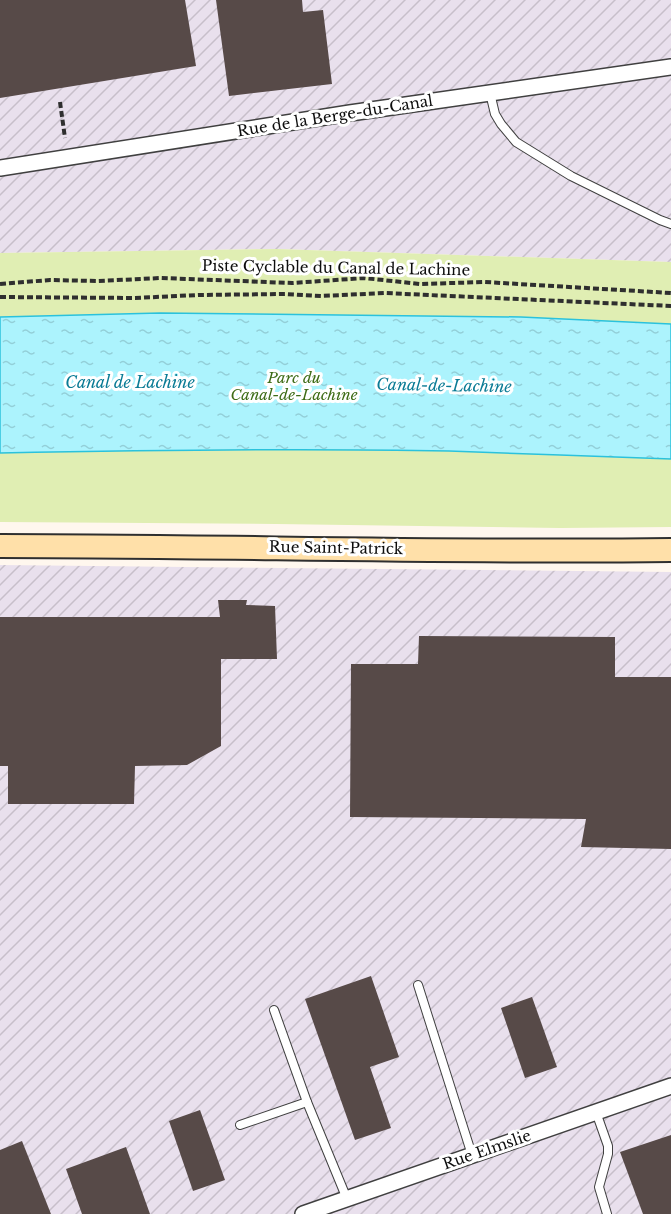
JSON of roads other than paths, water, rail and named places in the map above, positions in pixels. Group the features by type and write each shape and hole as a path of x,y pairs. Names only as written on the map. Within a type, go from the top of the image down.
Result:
{"main road":[{"name":"Rue Saint-Patrick","path":"0,546 522,551 671,550"}],"street":[{"name":"Rue de la Berge-du-Canal","path":"0,168 340,114 671,67"},
{"name":"Rue Elmslie","path":"303,1214 671,1086"}],"lane":[{"path":"490,93 495,114 516,142 571,176 671,224"},
{"path":"418,985 472,1155"},
{"path":"274,1010 307,1102 347,1198"},
{"path":"240,1125 307,1102"},
{"path":"596,1112 608,1146 599,1187 607,1214"}],"water":[{"name":"Canal de Lachine","path":"160,313 521,317 671,324 671,459 393,450 0,453 0,317"}],"park label":[{"name":"Parc du Canal-de-Lachine","path":"294,386"}],"water label":[{"name":"Canal-de-Lachine","path":"444,385"}]}
